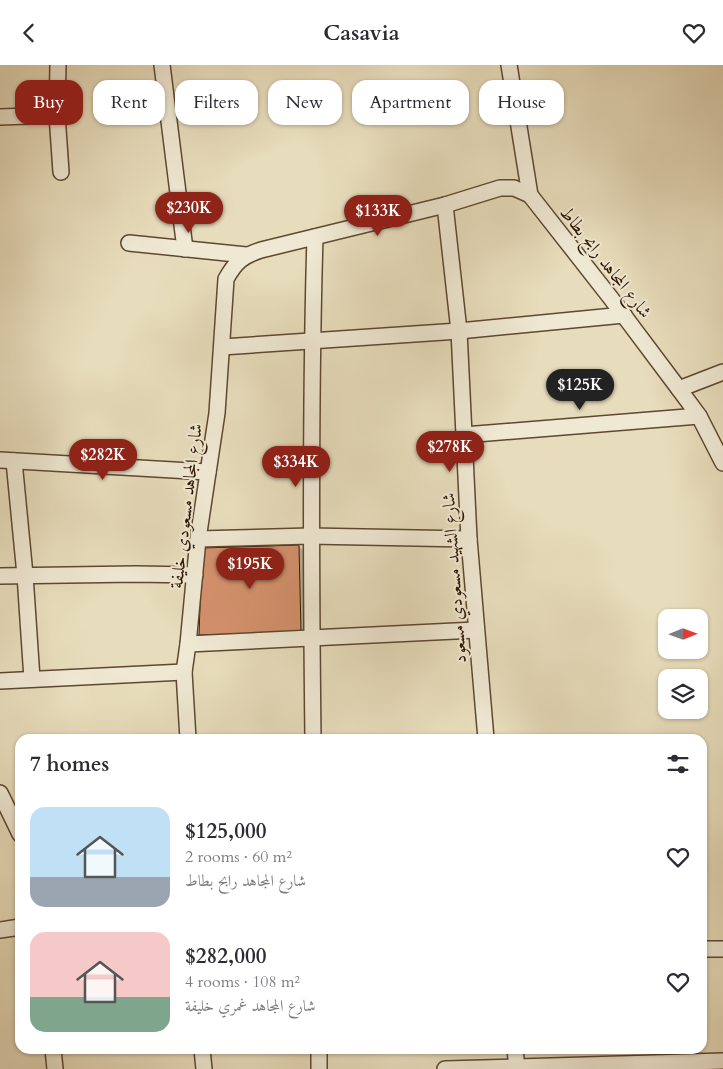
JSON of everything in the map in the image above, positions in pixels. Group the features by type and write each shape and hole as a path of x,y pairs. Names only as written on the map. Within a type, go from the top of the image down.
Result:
{"street":[{"path":"57,80 58,65"},
{"path":"162,65 185,249"},
{"name":"شارع المجاهد رابح بطاط","path":"509,65 530,195 679,389 698,416 723,463"},
{"path":"0,117 15,116"},
{"path":"57,125 61,172"},
{"path":"129,243 246,255 445,205 500,188 514,189 530,195"},
{"name":"شارع الشهيد مسعودي مسعود","path":"445,205 458,331 469,539 486,734"},
{"path":"313,734 310,536 315,237"},
{"name":"شارع المجاهد مسعودي خليفة","path":"188,734 184,673 198,539 217,413 226,279 233,266 246,255"},
{"path":"222,347 458,331 624,315"},
{"path":"679,389 723,372"},
{"path":"464,435 698,416"},
{"path":"32,679 25,575 7,461 208,472"},
{"path":"198,539 310,536 469,539"},
{"path":"0,576 195,575"},
{"path":"188,644 476,631"},
{"path":"0,681 184,673"},
{"path":"0,793 15,824"},
{"path":"0,930 15,928"},
{"path":"707,949 723,949"},
{"path":"54,1054 55,1069"},
{"path":"202,1054 204,1069"},
{"path":"319,1054 319,1069"},
{"path":"516,1054 517,1068"},
{"path":"445,1069 517,1068 669,1060 723,1061"}],"building":[{"path":"299,545 301,632 199,635 202,548"}]}
